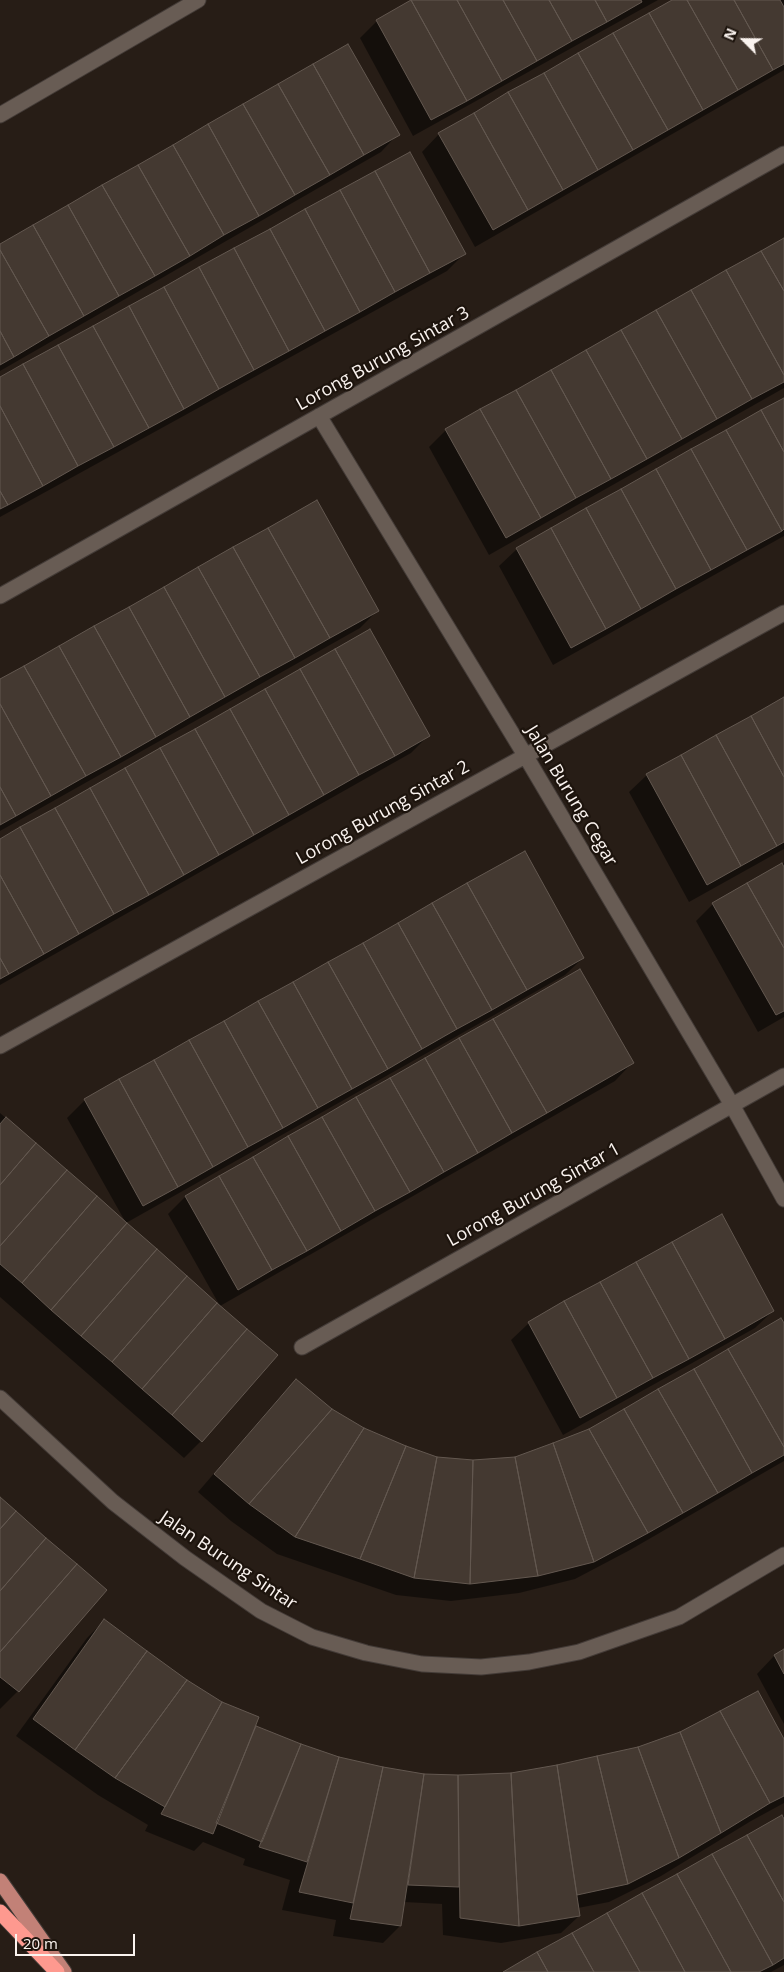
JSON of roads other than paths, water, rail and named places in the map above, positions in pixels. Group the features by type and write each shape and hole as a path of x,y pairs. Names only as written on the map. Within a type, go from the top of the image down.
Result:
{"highway":[{"path":"0,1912 58,1972"}],"main road":[{"path":"0,1881 64,1972"}],"street":[{"path":"0,115 181,4 198,0"},
{"name":"Lorong Burung Sintar 3","path":"0,596 784,154"},
{"name":"Jalan Burung Cegar","path":"319,416 525,755 732,1105 784,1199"},
{"name":"Lorong Burung Sintar 2","path":"0,1046 784,613"},
{"name":"Lorong Burung Sintar 1","path":"302,1347 784,1076"},
{"name":"Jalan Burung Sintar","path":"0,1398 113,1502 185,1558 261,1611 312,1637 366,1653 422,1664 481,1667 529,1662 579,1652 679,1617 784,1555"}]}
